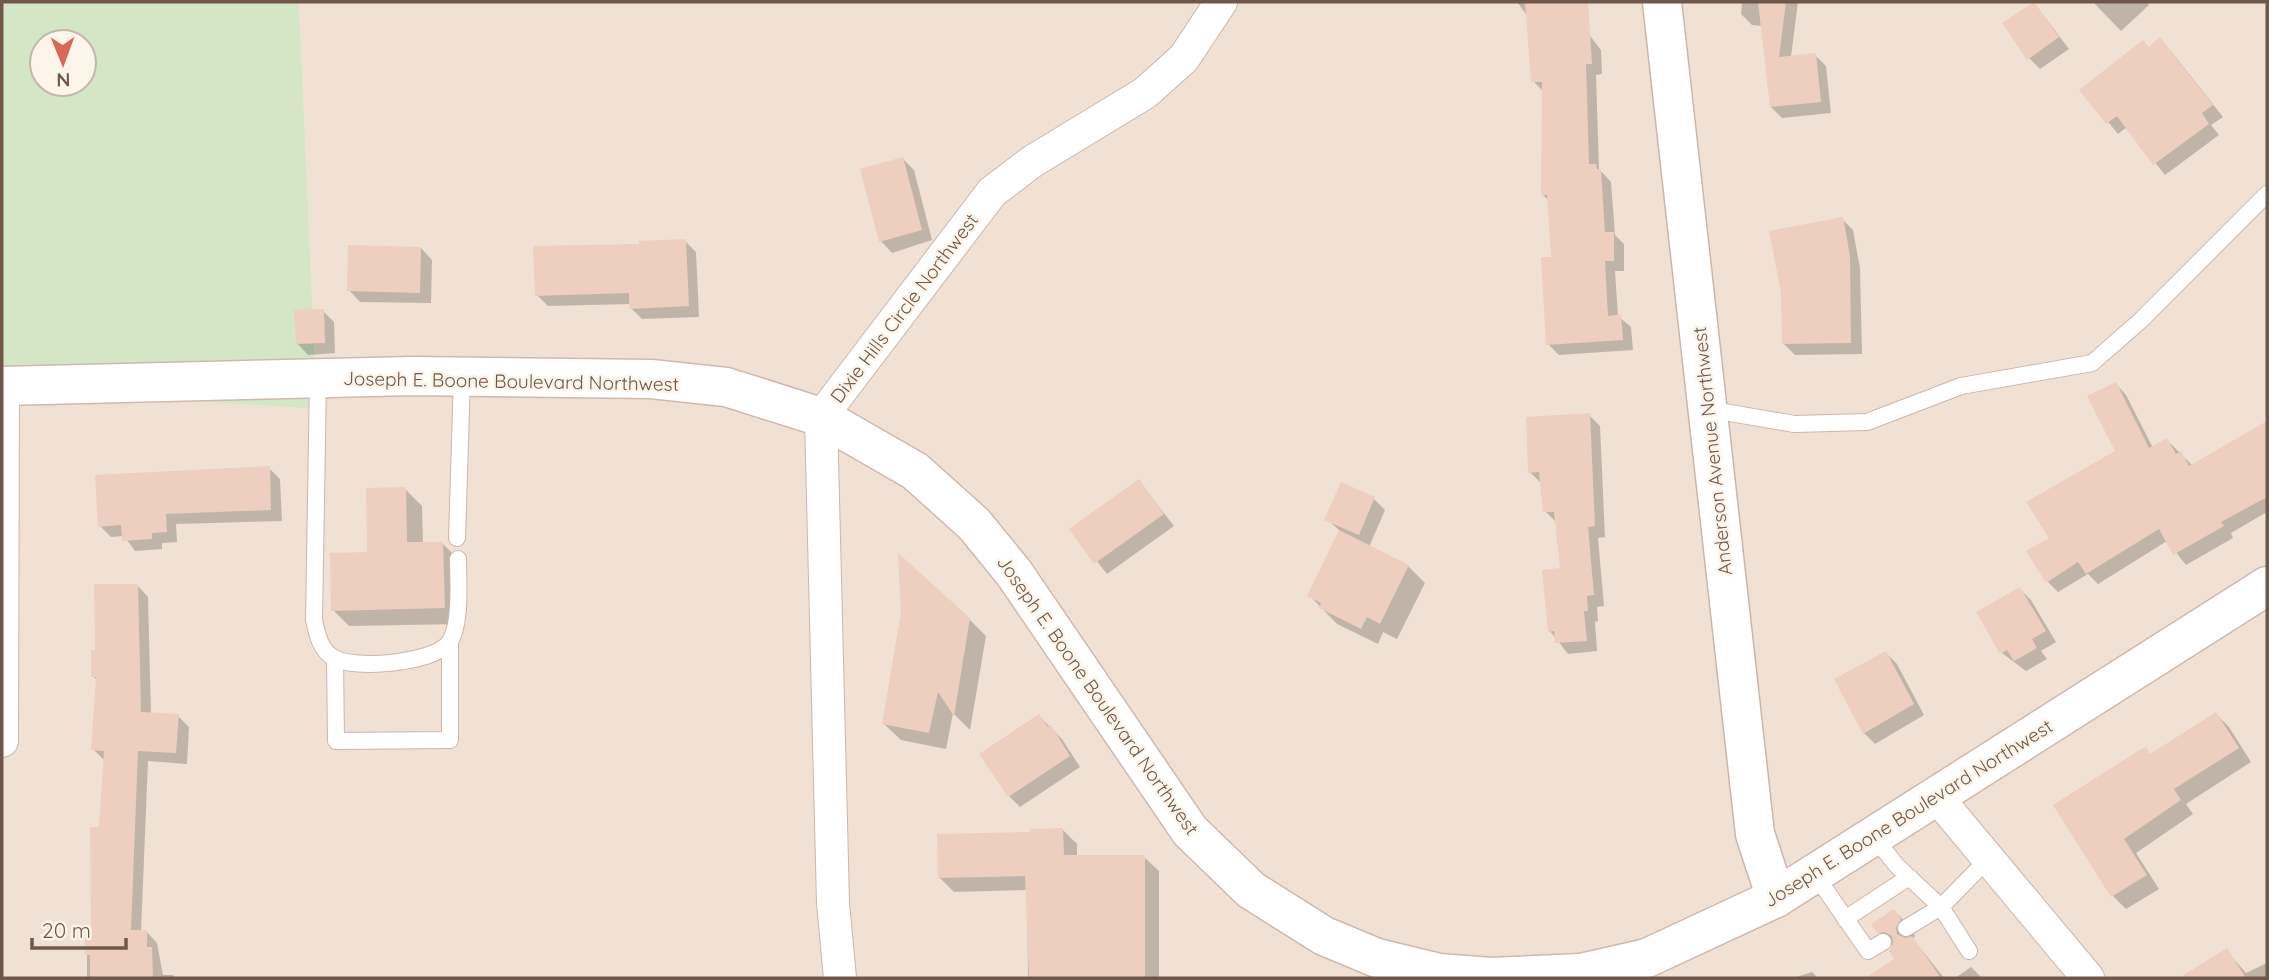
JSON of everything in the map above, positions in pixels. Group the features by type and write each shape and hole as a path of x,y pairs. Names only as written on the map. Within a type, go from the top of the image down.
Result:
{"main road":[{"name":"Anderson Avenue Northwest","path":"1662,2 1755,834 1776,898"},
{"name":"Joseph E. Boone Boulevard Northwest","path":"2,386 462,376 651,379 726,387 821,417 915,471 974,524 1014,573 1190,831 1251,890 1324,936 1377,958 1446,976 1581,974 1647,958 1776,898 2267,586"}],"street":[{"name":"Dixie Hills Circle Northwest","path":"840,978 833,903 821,417 992,192 1032,161 1144,93 1184,58 1221,2"},
{"path":"2,386 2,741"},
{"path":"1936,796 2088,978"}],"lane":[{"path":"1707,409 1794,424 1867,422 1961,386 2092,363 2140,321 2267,194"},
{"path":"457,538 462,376"},
{"path":"318,379 314,620 325,650 335,659 365,663 421,659 438,653 450,642"},
{"path":"335,659 335,741 450,740 450,642 458,607 458,559"},
{"path":"1873,836 1909,877 1941,907 1969,951"},
{"path":"1906,928 1941,907 1988,859"},
{"path":"1814,873 1868,951 1883,942"},
{"path":"1845,919 1909,877"}],"shaded area":[{"path":"299,2 2267,2 2267,978 2,978 2,389 317,409"}],"green space":[{"path":"2,2 299,2 317,409 2,389"}],"building":[{"path":"1525,2 1588,2 1592,64 1586,64 1589,164 1596,164 1597,169 1601,169 1605,232 1614,232 1614,261 1605,261 1608,316 1621,314 1623,340 1546,345 1541,257 1551,257 1547,195 1541,195 1542,82 1531,82"},
{"path":"1758,2 1786,2 1779,57 1816,53 1821,102 1770,107"},
{"path":"2034,2 2059,37 2027,60 2002,23"},
{"path":"2160,37 2213,105 2202,113 2209,124 2153,165 2117,116 2106,124 2079,90 2143,40 2149,47"},
{"path":"903,157 922,230 879,242 860,169"},
{"path":"1843,217 1850,256 1851,343 1782,344 1781,292 1769,231"},
{"path":"686,239 689,306 629,309 629,293 535,296 533,246 639,244 639,241"},
{"path":"348,245 421,247 420,293 347,291"},
{"path":"324,309 325,343 296,344 294,310"},
{"path":"2116,382 2149,448 2167,438 2176,454 2181,451 2189,466 2267,421 2267,497 2221,522 2224,526 2173,555 2159,529 2086,574 2078,562 2046,583 2026,551 2049,538 2026,502 2115,451 2087,396"},
{"path":"1590,413 1595,526 1588,527 1594,595 1587,596 1588,611 1584,611 1587,641 1555,643 1554,631 1548,632 1542,570 1560,568 1554,512 1543,512 1539,472 1528,473 1526,417"},
{"path":"270,466 271,510 166,514 167,532 152,533 152,539 122,541 121,525 98,527 95,475"},
{"path":"1139,479 1164,514 1094,564 1069,529"},
{"path":"1341,482 1375,497 1359,535 1324,520"},
{"path":"406,487 407,542 443,542 445,608 331,611 330,553 367,552 366,488"},
{"path":"1339,530 1409,565 1380,624 1367,617 1361,629 1319,608 1321,603 1307,596"},
{"path":"898,553 970,618 954,716 938,692 929,733 882,724 901,613"},
{"path":"94,584 138,584 141,712 179,714 176,753 138,751 131,930 147,930 147,947 152,947 153,978 90,978 90,955 85,955 85,931 91,931 90,827 99,827 104,751 91,750 96,677 91,677 91,650 95,650"},
{"path":"2020,587 2046,631 2032,639 2037,648 2014,661 2007,650 2000,654 1976,612"},
{"path":"1886,651 1914,704 1863,734 1834,679"},
{"path":"2216,712 2239,748 2174,789 2181,800 2124,839 2147,875 2111,897 2053,805 2138,751 2146,747 2150,754"},
{"path":"1039,714 1048,727 1051,725 1070,756 1008,797 979,754"},
{"path":"1063,828 1064,855 1145,855 1145,978 1029,978 1025,876 938,878 937,834 1031,832 1029,829"},
{"path":"1894,909 1901,919 1896,928 1897,934 1905,938 1912,936 1941,978 1865,978 1894,959 1889,951 1893,942 1892,936 1884,932 1877,933 1871,924"},
{"path":"2227,948 2246,978 2179,978"}]}
